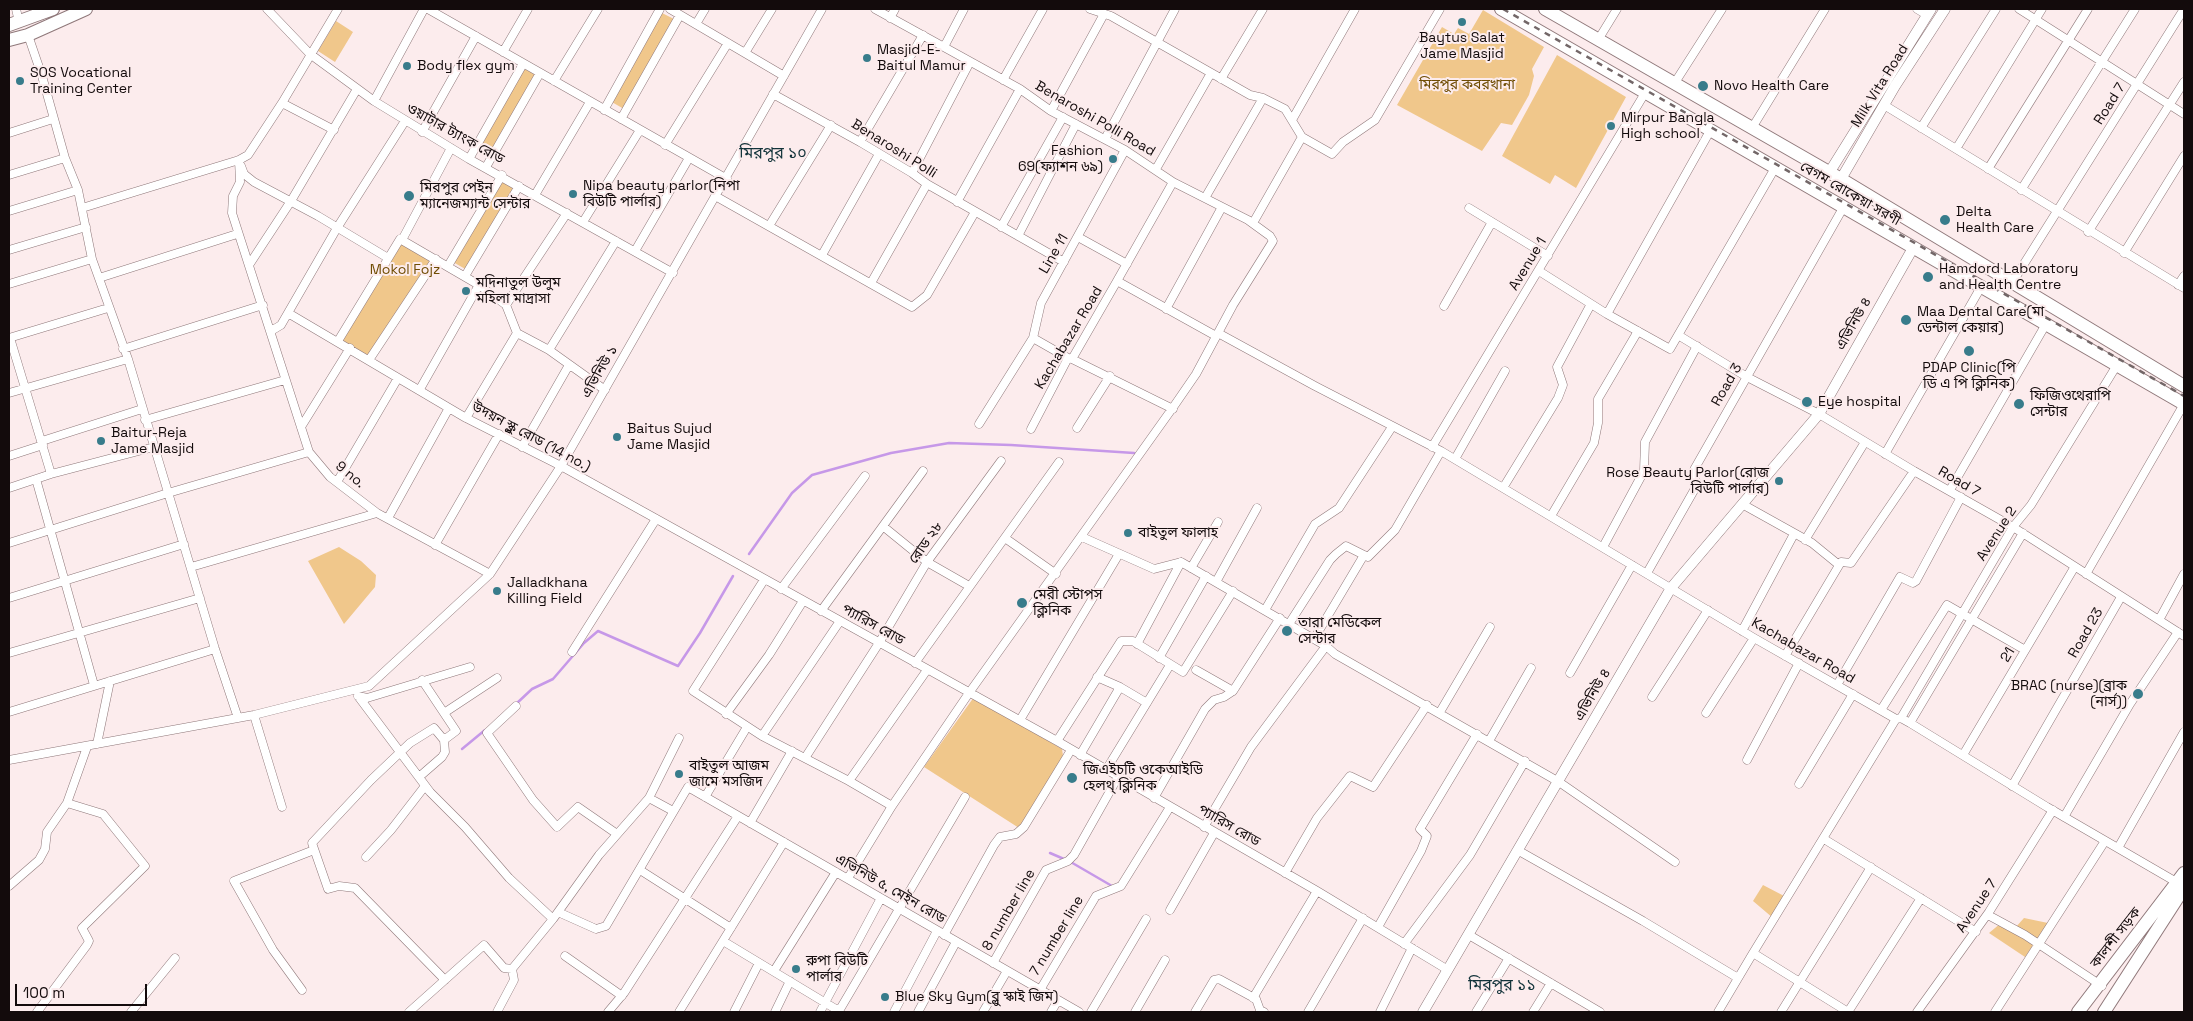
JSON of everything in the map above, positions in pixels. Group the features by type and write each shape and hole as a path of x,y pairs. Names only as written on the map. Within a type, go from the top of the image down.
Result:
{"main road":[{"path":"14,23 53,9"},
{"path":"9,40 28,35 86,9"},
{"name":"বেগম রোকেয়া সরণী","path":"1501,9 2184,404"},
{"name":"বেগম রোকেয়া সরণী","path":"1545,9 1835,176 2184,386"},
{"path":"2104,1012 2182,881"},
{"name":"কালশী সড়ক","path":"2078,1012 2182,881"}],"street":[{"path":"14,23 16,9"},
{"name":"ওয়াটার ট্যাংক রোড","path":"267,9 310,54 374,102 469,159 502,175 673,273"},
{"path":"82,208 226,162 239,160 248,155 282,103 338,9"},
{"path":"374,102 424,9"},
{"path":"428,9 727,179"},
{"path":"503,52 528,9"},
{"path":"554,81 598,9"},
{"path":"604,110 660,9"},
{"path":"670,9 784,76"},
{"path":"696,24 705,9"},
{"path":"745,53 772,9"},
{"name":"এভিনিউ ১","path":"355,694 369,686 490,574 561,466 717,197 822,9"},
{"name":"Benaroshi Polli Road","path":"875,9 1020,89 1051,111 1125,150 1173,182 1253,223 1270,236 1272,241 1217,335"},
{"path":"890,18 895,9"},
{"path":"944,47 964,9"},
{"path":"1003,80 1043,9"},
{"path":"1090,9 1104,14 1250,94 1285,109 1302,137 1332,154 1343,142 1375,120 1440,9"},
{"path":"1105,139 1175,9"},
{"path":"1221,79 1263,9"},
{"path":"1292,120 1355,9"},
{"path":"1598,40 1617,9"},
{"path":"1674,84 1722,9"},
{"path":"1752,128 1826,9"},
{"path":"1917,9 1929,12"},
{"name":"Milk Vita Road","path":"1835,176 1884,105 1945,9"},
{"path":"1922,128 1996,9"},
{"path":"2019,9 2184,114"},
{"path":"1956,149 2042,9"},
{"path":"1988,169 2088,9"},
{"path":"2021,190 2135,9"},
{"name":"Road 7","path":"2012,283 2184,9"},
{"name":"Milk Vita Road","path":"1835,176 1929,12"},
{"path":"1051,111 1104,14"},
{"path":"621,119 680,15"},
{"path":"28,35 42,76 65,158 78,190 92,259 108,308 128,359 215,650 238,718"},
{"path":"860,142 923,35"},
{"path":"422,132 476,36"},
{"path":"665,145 728,43"},
{"path":"912,173 970,62"},
{"path":"469,159 524,64"},
{"path":"486,167 540,73"},
{"path":"1156,169 1211,73"},
{"path":"2088,232 2184,82"},
{"path":"249,265 291,201 357,89"},
{"path":"957,202 1020,89"},
{"name":"Avenue 1","path":"1432,447 1645,92"},
{"name":"Benaroshi Polli","path":"773,94 831,125 957,202 1064,262"},
{"path":"1205,198 1263,98"},
{"path":"534,195 590,102"},
{"path":"282,103 334,130"},
{"path":"1884,105 2088,232 2181,287 2184,276"},
{"path":"1001,227 1062,117"},
{"path":"9,133 53,119"},
{"path":"270,331 281,325 337,228 405,121"},
{"path":"1018,236 1076,124"},
{"path":"769,226 831,125"},
{"path":"583,222 640,130"},
{"path":"1607,314 1710,131"},
{"path":"1253,223 1302,137"},
{"path":"338,341 401,239 451,148"},
{"name":"Line 11","path":"979,424 1033,338 1043,297 1125,150"},
{"path":"822,255 879,154"},
{"path":"2124,253 2184,156"},
{"path":"9,175 65,158"},
{"path":"635,251 689,158"},
{"path":"239,160 244,174 388,258"},
{"name":"9 no.","path":"239,160 240,182 233,196 232,213 237,234 263,305 309,452 317,464 337,482 377,513 490,574"},
{"path":"1539,271 1607,314 1670,349 1775,168"},
{"path":"448,266 502,175"},
{"path":"1117,281 1173,182"},
{"path":"871,283 927,184"},
{"path":"464,276 520,186"},
{"path":"9,211 78,190"},
{"path":"717,197 912,307 927,295 976,212"},
{"path":"1166,309 1222,207"},
{"path":"1469,208 1548,256"},
{"name":"Road 3","path":"1647,573 1697,485 1690,474 1844,208"},
{"path":"506,305 567,213"},
{"path":"1444,306 1492,222"},
{"path":"9,250 86,227"},
{"path":"99,278 237,234"},
{"path":"1078,237 1127,264"},
{"path":"401,239 479,284 506,305 517,333 549,350 605,390"},
{"path":"549,350 616,241"},
{"name":"এভিনিউ ৪","path":"1423,1012 1519,851 1671,588 1819,414 1912,248"},
{"path":"9,284 92,259"},
{"path":"369,360 436,259"},
{"name":"Kachabazar Road","path":"1031,430 1070,358 1117,281 1166,309 1456,459 1754,638 1881,710 1910,723 2105,841 2182,881"},
{"path":"420,389 479,284"},
{"path":"1885,454 1981,287"},
{"path":"1503,488 1558,398 1563,385 1557,367 1591,304"},
{"path":"123,348 263,305"},
{"path":"51,474 9,338 108,308"},
{"name":"উদয়ন স্কুল রোড (14 no.)","path":"288,313 420,389 466,418 561,466 764,580"},
{"path":"1950,490 2046,324"},
{"path":"1551,516 1594,443 1598,423 1598,399 1638,331"},
{"path":"466,418 517,333"},
{"path":"848,878 892,806 969,693 1173,409 1196,374 1217,335"},
{"path":"1678,335 1747,377 1819,414"},
{"path":"1033,338 1173,409"},
{"path":"1603,547 1644,471 1645,442 1697,346"},
{"path":"301,427 350,348"},
{"path":"9,393 128,359"},
{"path":"522,447 569,365"},
{"name":"Avenue 2","path":"1718,1012 1964,613 2013,527 2031,505 2117,365"},
{"path":"1456,459 1505,371"},
{"path":"1077,428 1110,376"},
{"path":"337,482 398,378"},
{"path":"146,420 285,380"},
{"path":"2086,574 2184,404"},
{"path":"388,518 449,408"},
{"path":"9,456 142,409"},
{"name":"Road 7","path":"1819,414 2013,527 2074,568 2181,634"},
{"path":"1265,610 1315,524 1339,508 1392,427"},
{"path":"435,545 499,434"},
{"path":"1805,540 1865,442"},
{"path":"9,488 51,474 154,447"},
{"path":"1289,624 1330,560 1336,554 1346,546 1368,557 1395,530 1441,451"},
{"path":"9,543 168,493 309,452"},
{"name":"রোড ২৮","path":"804,758 878,643 927,562 1001,461"},
{"path":"915,663 1059,462"},
{"path":"821,611 923,471"},
{"path":"1785,656 1839,564 1842,561 1851,563 1914,471"},
{"path":"781,589 865,476"},
{"path":"36,479 94,685"},
{"path":"1837,685 1900,577 1913,583 1916,581 1961,497"},
{"path":"1742,504 1805,540 1839,564"},
{"path":"1216,582 1257,508"},
{"path":"191,567 377,513"},
{"path":"572,652 656,519"},
{"path":"1191,568 1218,522"},
{"path":"884,527 927,562 969,586"},
{"name":"Avenue 2","path":"1910,723 2022,533"},
{"path":"1742,631 1794,534"},
{"path":"1082,537 1154,569 1181,562 1280,618 1326,646 1335,654 1525,761 1559,782 1675,862"},
{"path":"1005,538 1056,574"},
{"path":"9,598 184,544"},
{"path":"1020,720 1119,554"},
{"path":"1314,639 1364,555"},
{"path":"1137,644 1181,562"},
{"path":"1570,673 1632,565"},
{"name":"21","path":"1963,755 2074,568"},
{"path":"2159,620 2184,574"},
{"path":"1159,658 1206,576"},
{"path":"764,580 693,691 762,736 849,781 892,806"},
{"name":"প্যারিস রোড","path":"764,580 1057,741 1363,918 1448,970"},
{"path":"1057,741 1121,641 1133,641 1183,672 1233,592"},
{"name":"Road 23","path":"2012,786 2121,597"},
{"path":"9,653 200,598"},
{"path":"726,714 769,655 803,601"},
{"path":"1881,710 1945,607 1950,605 2025,650"},
{"path":"1652,697 1708,610"},
{"path":"1154,798 1209,703 1233,691 1280,618"},
{"path":"762,736 840,622"},
{"path":"1440,712 1490,627"},
{"path":"2064,817 2130,704 2181,634"},
{"path":"1706,713 1754,638"},
{"path":"1204,827 1251,747 1326,646"},
{"path":"9,712 215,650"},
{"path":"1747,760 1799,663"},
{"path":"1106,770 1170,665"},
{"path":"9,760 254,716 355,694 367,698 470,667"},
{"path":"1489,741 1531,668"},
{"path":"849,781 927,670"},
{"path":"1196,670 1233,691"},
{"path":"1098,677 1147,702"},
{"path":"444,713 498,678"},
{"path":"422,680 456,731 444,740"},
{"path":"96,744 110,681"},
{"path":"1080,755 1120,687"},
{"path":"355,694 425,786 465,827 509,878 555,915 601,929 606,926 673,811 649,798"},
{"path":"1799,784 1853,694"},
{"path":"1285,873 1318,818 1350,776 1373,787 1427,705"},
{"path":"516,706 486,733 533,800 557,827 578,807 617,834"},
{"path":"254,716 282,807"},
{"path":"705,797 747,727"},
{"path":"418,777 442,757 445,752 444,740 434,728 399,752 312,843 328,889 339,886 355,888 445,980"},
{"path":"2118,848 2184,732"},
{"path":"1378,927 1421,851 1427,836 1420,830 1477,734"},
{"path":"497,1012 514,980 512,969 617,834 649,798 679,738"},
{"path":"9,886 39,860 45,849 47,832 67,803 87,747"},
{"path":"894,1012 994,845 1000,837 1016,834 1024,827 1071,750"},
{"path":"750,823 792,751"},
{"path":"1404,944 1470,855 1525,761"},
{"name":"8 number line","path":"993,963 1046,870 1068,861 1074,855 1118,777"},
{"path":"366,857 391,830 425,786"},
{"name":"এভিনিউ ৫, মেইন রোড","path":"673,811 688,787 1079,1012"},
{"path":"723,941 825,1001 840,1012 965,797"},
{"path":"37,1012 87,945 89,941 82,928 145,866 103,814 67,803"},
{"name":"7 number line","path":"1040,990 1096,896 1121,886 1170,807"},
{"name":"Avenue 7","path":"1917,1012 1976,932 2053,810"},
{"path":"608,1012 623,995 738,816"},
{"path":"1170,910 1214,833"},
{"path":"1824,839 1976,932"},
{"path":"1995,1012 2105,841"},
{"path":"679,1012 784,842"},
{"path":"302,990 273,950 234,881 314,850"},
{"path":"1519,851 1643,921 1738,978"},
{"path":"1781,1012 1871,867"},
{"path":"640,870 731,928"},
{"path":"774,971 836,872"},
{"path":"1253,998 1316,891"},
{"path":"820,1012 881,898"},
{"path":"1753,953 1848,1012 1921,898"},
{"path":"1988,914 2039,944 2102,986"},
{"path":"1308,1012 1363,918"},
{"path":"1091,1012 1146,919"},
{"path":"1469,935 1599,1012"},
{"path":"918,1012 956,942"},
{"path":"409,1012 484,946 504,968 512,969"},
{"path":"1380,1012 1412,948"},
{"path":"565,956 623,995"},
{"path":"131,1012 175,958"},
{"path":"1476,1012 1509,958"},
{"path":"1135,1012 1165,960"},
{"path":"734,1012 759,962"},
{"path":"983,1012 1007,971"},
{"path":"1195,1012 1216,979 1253,998 1258,1002 1261,1011"},
{"path":"775,1012 790,981"},
{"path":"1533,1012 1551,983"},
{"path":"1051,1012 1058,1000"}],"green space":[{"name":"মিরপুর কবরখানা","path":"1483,10 1544,47 1532,69 1534,76 1529,95 1512,125 1501,123 1482,151 1397,105 1442,27 1454,34 1458,28 1469,34"},
{"path":"660,12 674,19 624,109 610,101"},
{"path":"336,21 353,32 335,62 318,51"},
{"path":"1557,55 1626,97 1576,188 1555,175 1550,184 1502,156"},
{"path":"523,68 536,75 489,157 477,150"},
{"path":"502,181 516,189 467,270 453,262"},
{"name":"Mokol Fojz","path":"401,243 434,260 365,361 339,346"},
{"path":"339,547 361,561 376,575 375,587 344,624 308,561"},
{"path":"974,697 1062,749 1063,756 1019,828 924,767"},
{"path":"1763,885 1786,897 1773,918 1753,901"},
{"path":"2024,918 2048,923 2025,957 1989,933 2001,923 2015,928"}],"waterway":[{"path":"749,554 792,493 812,475 891,453 949,443 1134,453"},
{"path":"516,704 532,689 553,679 584,643 598,631 678,666 700,633 733,576"},
{"path":"462,749 485,730"},
{"path":"1050,853 1064,859"},
{"path":"1069,861 1112,886"}],"railway":[{"path":"1503,9 2184,396"}],"place":[{"name":"Baytus Salat Jame Masjid","path":"1462,22"},
{"name":"Masjid-E- Baitul Mamur","path":"867,58"},
{"name":"Body flex gym","path":"407,66"},
{"name":"SOS Vocational Training Center","path":"20,81"},
{"name":"Novo Health Care","path":"1703,86"},
{"name":"Mirpur Bangla High school","path":"1611,126"},
{"name":"Fashion 69(ফ্যাশন ৬৯)","path":"1113,159"},
{"name":"Nipa beauty parlor(নিপা বিউটি পার্লার)","path":"573,194"},
{"name":"মিরপুর পেইন ম্যানেজম্যান্ট সেন্টার","path":"409,196"},
{"name":"Delta Health Care","path":"1945,220"},
{"name":"Hamdord Laboratory and Health Centre","path":"1928,277"},
{"name":"মদিনাতুল উলুম মহিলা মাদ্রাসা","path":"466,291"},
{"name":"Maa Dental Care(মা ডেন্টাল কেয়ার)","path":"1906,320"},
{"name":"PDAP Clinic(পি ডি এ পি ক্লিনিক)","path":"1969,351"},
{"name":"Eye hospital","path":"1807,402"},
{"name":"ফিজিওথেরাপি সেন্টার","path":"2019,404"},
{"name":"Baitus Sujud Jame Masjid","path":"617,437"},
{"name":"Baitur-Reja Jame Masjid","path":"101,441"},
{"name":"Rose Beauty Parlor(রোজ বিউটি পার্লার)","path":"1779,481"},
{"name":"বাইতুল ফালাহ","path":"1128,533"},
{"name":"Jalladkhana Killing Field","path":"497,591"},
{"name":"মেরী স্টোপস ক্লিনিক","path":"1022,603"},
{"name":"তারা মেডিকেল সেন্টার","path":"1287,631"},
{"name":"BRAC (nurse)(ব্রাক (নার্স))","path":"2138,694"},
{"name":"বাইতুল আজম জামে মসজিদ","path":"679,774"},
{"name":"জিএইচটি ওকেআইডি হেলথ্ ক্লিনিক","path":"1072,778"},
{"name":"রুপা বিউটি পার্লার","path":"796,969"},
{"name":"Blue Sky Gym(ব্লু স্কাই জিম)","path":"885,997"}],"district":[{"name":"মিরপুর ১০","path":"773,154"},
{"name":"মিরপুর ১১","path":"1502,986"}]}
